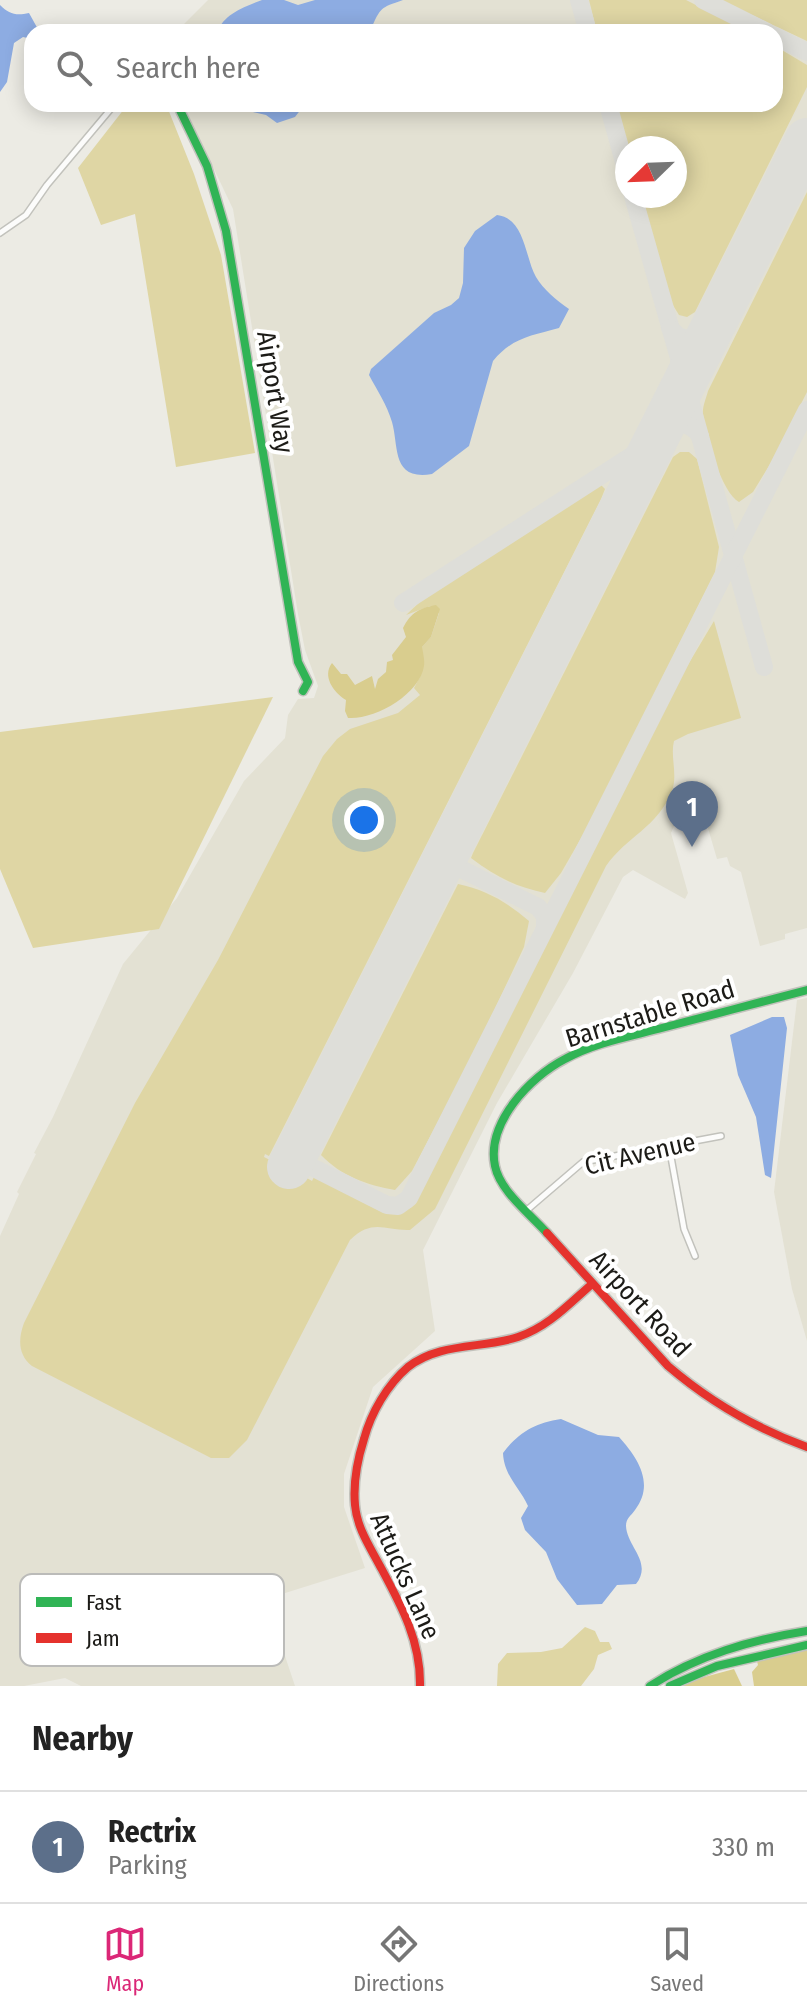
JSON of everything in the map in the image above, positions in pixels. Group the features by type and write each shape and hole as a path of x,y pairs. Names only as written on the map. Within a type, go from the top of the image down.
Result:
{"street":[{"path":"0,233 26,215 108,112"},
{"name":"Airport Way","path":"182,112 194,134 220,201 248,345 298,662 308,682 303,691"},
{"name":"Barnstable Road","path":"495,1142 524,1092 550,1068 570,1056 614,1040 807,990"},
{"name":"Cit Avenue","path":"527,1210 583,1162 721,1136"},
{"name":"Airport Road","path":"495,1142 493,1159 498,1176 649,1347 697,1390 759,1428 807,1447"},
{"path":"669,1146 684,1229 695,1256"},
{"name":"Attucks Lane","path":"420,1686 421,1669 416,1642 360,1528 354,1508 356,1469 378,1406 393,1381 417,1361 446,1350 529,1333 557,1315 592,1284"},
{"path":"650,1686 700,1660 758,1641 807,1631"},
{"path":"670,1686 717,1666 807,1645"}],"shaded area":[{"path":"208,0 807,0 807,928 785,934 785,939 760,946 741,872 730,866 727,857 717,859 705,818 674,826 671,833 688,893 685,899 633,870 623,877 573,973 497,1103 423,1250 435,1331 373,1387 344,1474 344,1507 365,1568 284,1593 284,1574 20,1574 20,1666 284,1666 284,1653 295,1686 81,1686 65,1678 24,1686 0,1686 0,1236 34,1153 123,964 177,898 244,781 285,738 288,715 298,699 314,698 318,686 305,650 233,209 187,112 783,112 783,24 184,24"},
{"path":"589,0 686,0 733,24 595,24"},
{"path":"720,0 807,0 807,41 783,30 783,24 771,24"},
{"path":"783,51 807,65 807,87 695,312 687,317 679,315 671,302 645,208 687,208 687,136 625,136 618,112 783,112"},
{"path":"122,112 169,112 221,255 255,453 176,467 135,214 101,225 78,168"},
{"path":"807,192 807,392 753,492 739,502 726,488 715,463 704,424 704,406 708,391"},
{"path":"680,452 689,452 697,459 719,547 715,572 591,821 561,873 545,893 524,888 471,858 673,457"},
{"path":"601,485 605,489 601,499 269,1156 265,1154 264,1157 274,1162 276,1160 312,1181 314,1177 384,1213 398,1214 412,1207 680,678 714,621 741,718 674,741 674,785 666,803 659,814 606,866 435,1209 410,1230 372,1227 350,1240 247,1440 229,1458 211,1458 32,1366 20,1346 24,1323 135,1103 218,960 323,756 350,729 398,713 420,695 414,688 421,675 422,647 431,637 439,613 430,606 406,615 422,600"},
{"path":"436,605 440,609 431,637 422,647 424,666 414,686 383,710 348,718 346,700 333,688 329,678 332,663 341,674 347,674 355,685 372,676 375,689 378,679 386,672 387,662 393,660 392,655 406,637 403,628 409,618 421,609"},
{"path":"273,697 159,929 33,948 0,869 0,732"},
{"path":"458,884 496,898 529,921 524,947 473,1055 412,1171 395,1190 374,1185 346,1174 321,1155"},
{"path":"807,998 807,1341 792,1289 774,1192 797,1000"},
{"path":"585,1627 595,1631 600,1642 609,1642 612,1649 598,1655 594,1669 581,1686 497,1686 498,1664 507,1653 562,1648"},
{"path":"807,1650 807,1686 754,1686 752,1672 758,1665 757,1661"},
{"path":"734,1669 742,1686 681,1686 697,1679"}],"water":[{"path":"262,0 284,0 298,5 315,0 403,0 382,9 373,24 222,24 242,8"},
{"path":"0,5 13,14 29,13 35,24 24,24 24,37 14,43 7,82 0,92"},
{"path":"253,112 299,112 295,117 277,123 266,115"},
{"path":"497,215 513,223 523,240 536,277 569,309 559,328 515,342 493,361 469,446 432,474 409,472 399,460 392,422 369,375 371,369 434,313 459,298 463,283 464,248 475,231"},
{"path":"772,1017 784,1017 787,1028 771,1178 765,1175 756,1117 738,1075 730,1035"},
{"path":"561,1419 598,1435 619,1437 638,1462 644,1481 641,1500 626,1526 641,1562 640,1576 636,1584 617,1585 602,1604 577,1605 557,1579 546,1552 525,1530 521,1518 528,1506 504,1461 503,1453 515,1439 535,1426"}],"taxiway":[{"path":"579,0 586,24"},
{"path":"703,0 751,24"},
{"path":"783,40 807,52"},
{"path":"610,112 617,136"},
{"path":"636,208 679,358 677,397"},
{"path":"670,328 678,336 690,340 711,331"},
{"path":"694,364 691,404 764,667"},
{"path":"294,1158 387,1205 398,1206 409,1198 807,410"},
{"path":"658,435 680,424 690,427 700,436"},
{"path":"403,603 656,440"},
{"path":"452,842 452,855 459,868"},
{"path":"435,877 448,868 459,868 538,907 545,916 545,927"}],"runway":[{"path":"289,1167 807,140"}],"traffic: fast":[{"path":"181,112 207,166 226,231 298,662 308,682 303,691"},
{"path":"547,1233 516,1202 495,1166 497,1134 504,1118 525,1089 552,1067 576,1053 807,990"},
{"path":"650,1686 706,1657 766,1639 807,1631"},
{"path":"670,1686 717,1666 807,1645"}],"traffic: jam":[{"path":"547,1233 668,1366 734,1413 807,1447"},
{"path":"420,1686 417,1654 408,1624 364,1537 356,1513 356,1472 371,1419 393,1382 420,1359 434,1353 504,1341 529,1333 558,1314 592,1284"}],"place":[{"name":"Rectrix","path":"692,847"}]}
